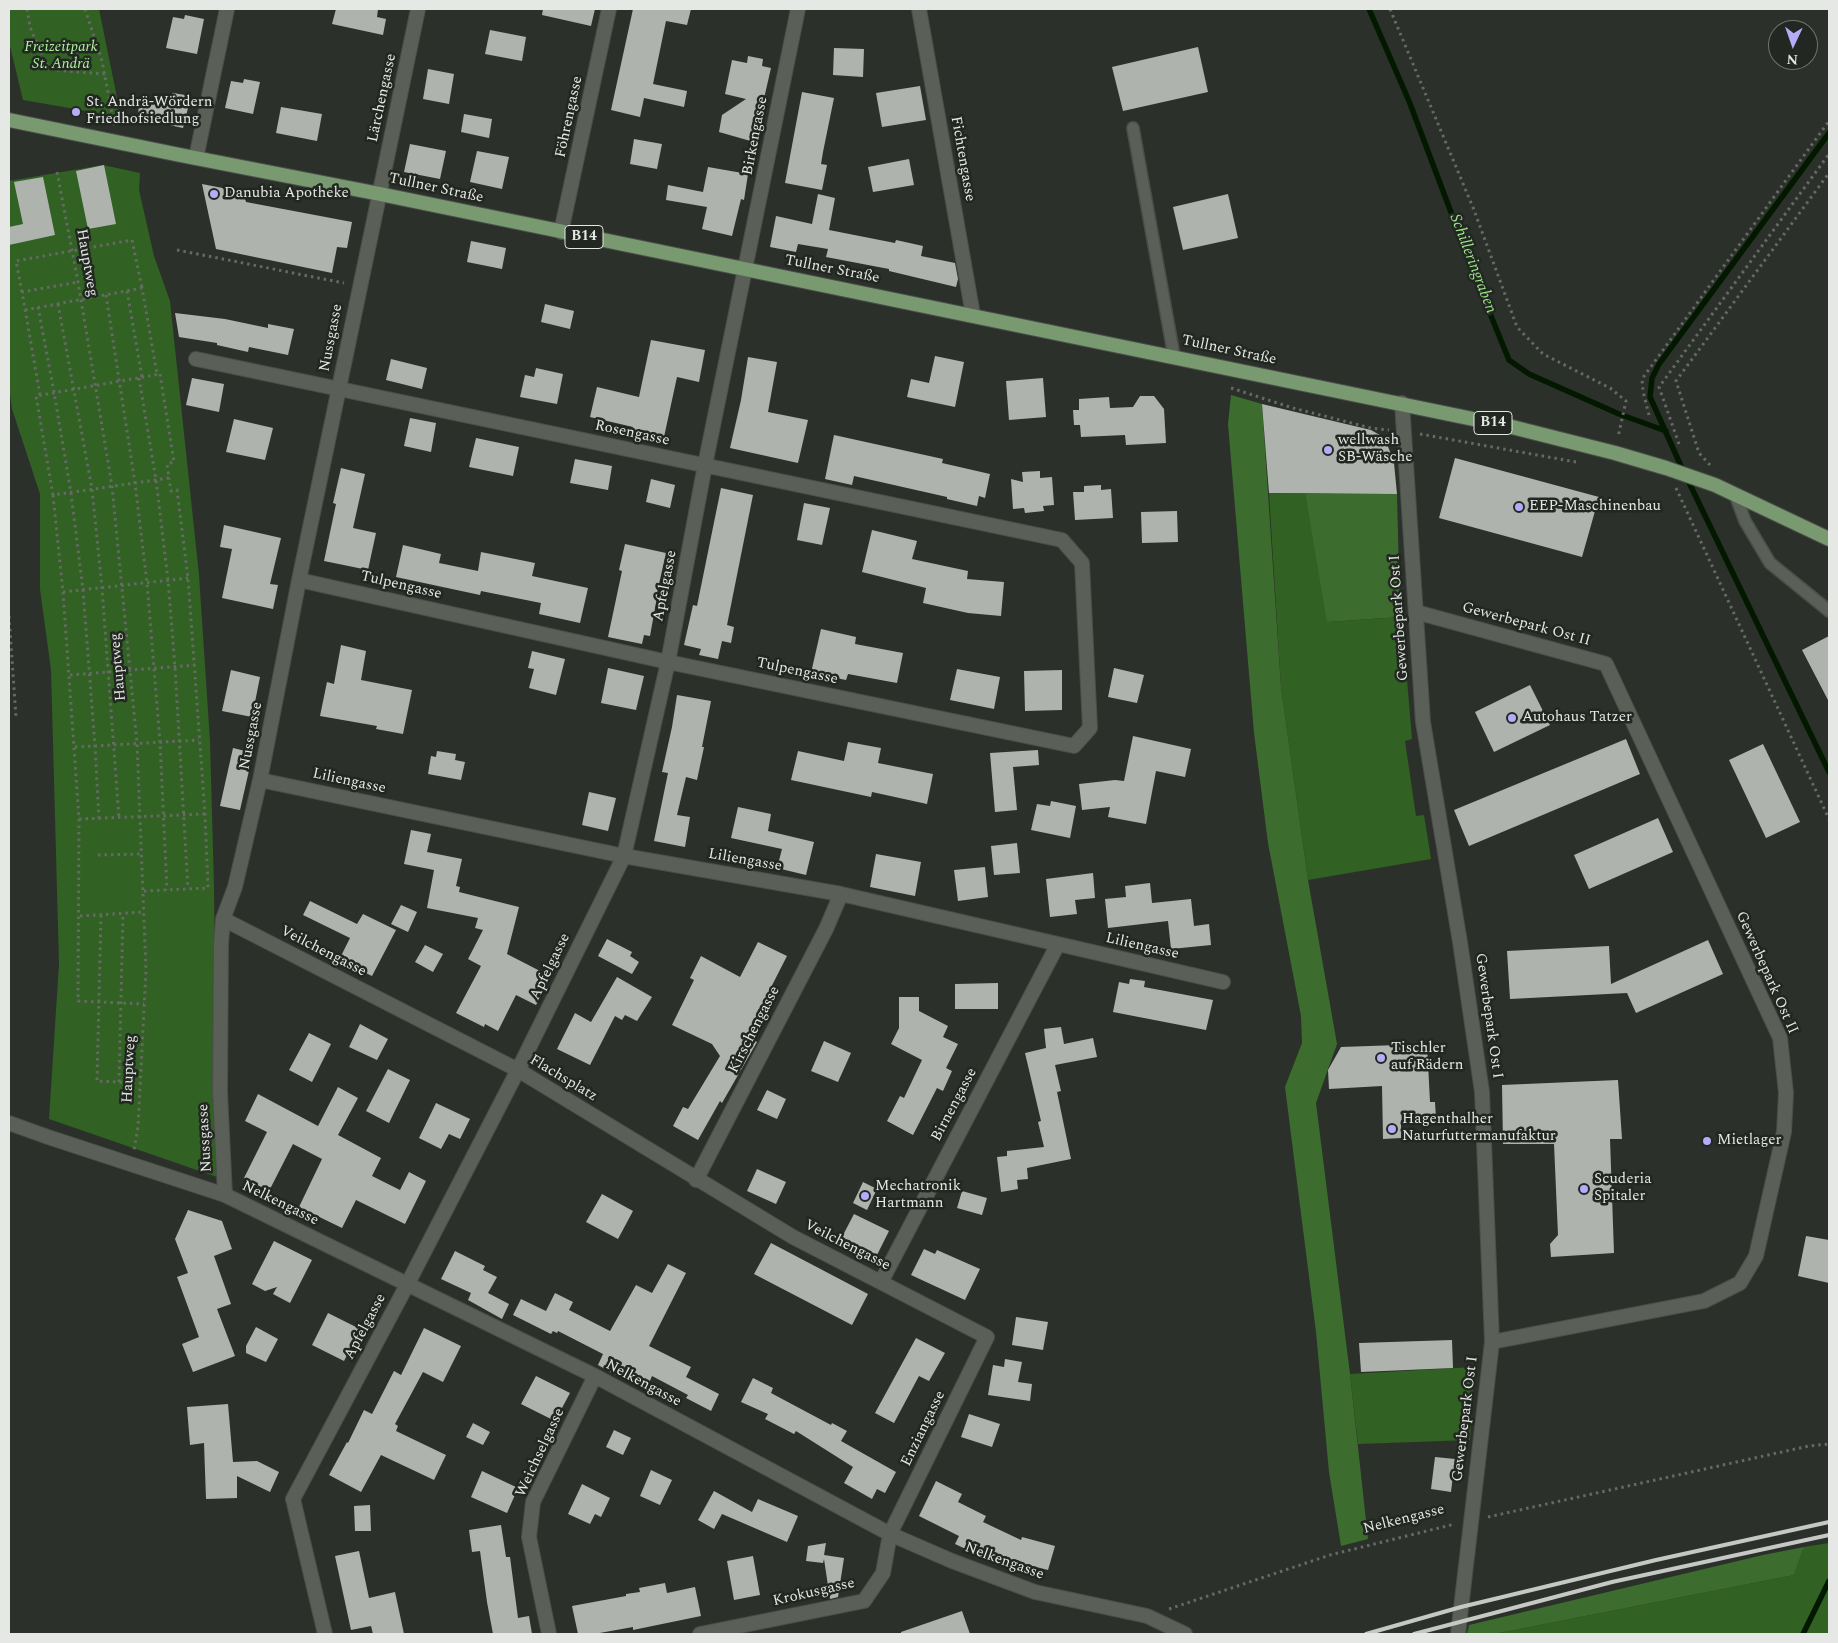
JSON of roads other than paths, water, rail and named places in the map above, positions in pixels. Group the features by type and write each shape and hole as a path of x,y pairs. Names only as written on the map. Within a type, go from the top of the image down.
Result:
{"main road":[{"name":"Tullner Straße","path":"9,120 1402,403 1615,452 1647,461 1735,494"},
{"name":"B14","path":"1735,494 1829,539"}],"street":[{"path":"196,158 226,9"},
{"name":"Lärchengasse","path":"359,286 418,9"},
{"name":"Föhrengasse","path":"561,232 610,9"},
{"name":"Birkengasse","path":"746,270 798,9"},
{"name":"Fichtengasse","path":"919,9 973,315"},
{"name":"Apfelgasse","path":"325,1634 294,1498 518,1070 624,856 668,662 704,465 746,270"},
{"name":"Nussgasse","path":"225,1195 220,1092 221,944 223,919 235,887 260,780 359,286"},
{"name":"Rosengasse","path":"196,359 1062,540"},
{"name":"Gewerbepark Ost I","path":"1402,403 1423,722 1460,942 1482,1092 1492,1342 1458,1634"},
{"name":"Tulpengasse","path":"299,580 668,662 1074,746 1090,728 1082,563 1062,540"},
{"name":"Gewerbepark Ost II","path":"1416,612 1606,664 1780,1038 1786,1093 1784,1132 1756,1256 1740,1284 1704,1301 1492,1342"},
{"name":"Liliengasse","path":"260,780 624,856 841,894 1223,982"},
{"name":"Kirschengasse","path":"696,1180 826,929 841,894"},
{"name":"Veilchengasse","path":"223,919 408,1014"},
{"name":"Birnengasse","path":"881,1282 1058,944"},
{"name":"Flachsplatz","path":"408,1014 518,1070 696,1180"},
{"name":"Nelkengasse","path":"9,1123 225,1195 595,1376 890,1534 952,1561 1035,1592 1147,1616 1185,1634"},
{"name":"Veilchengasse","path":"696,1180 793,1237 987,1337"},
{"name":"Enziangasse","path":"890,1534 987,1337"},
{"name":"Weichselgasse","path":"549,1634 530,1537 533,1502 595,1376"},
{"name":"Krokusgasse","path":"700,1634 864,1601 883,1573 890,1534"}],"lane":[{"path":"1133,128 1174,356"},
{"path":"1735,494 1745,521 1770,564 1829,611"}],"waterway":[{"name":"Schilleringraben","path":"1369,9 1409,101 1509,360 1529,374 1619,414 1666,431"},
{"path":"1829,133 1659,364 1652,378 1650,397 1681,466 1829,772"},
{"path":"1803,1634 1829,1581"}],"railway":[{"path":"1366,1634 1461,1607 1656,1560 1829,1522"},
{"path":"1414,1634 1612,1582 1829,1535"}],"place":[{"name":"St. Andrä-Wördern Friedhofsiedlung","path":"76,112"},
{"name":"Danubia Apotheke","path":"214,194"},
{"name":"wellwash SB-Wäsche","path":"1328,450"},
{"name":"EEP-Maschinenbau","path":"1519,507"},
{"name":"Autohaus Tatzer","path":"1512,718"},
{"name":"Tischler auf Rädern","path":"1381,1058"},
{"name":"Hagenthalher Naturfuttermanufaktur","path":"1392,1129"},
{"name":"Mietlager","path":"1707,1141"},
{"name":"Scuderia Spitaler","path":"1584,1189"},
{"name":"Mechatronik Hartmann","path":"865,1196"}],"park label":[{"name":"Freizeitpark St. Andrä","path":"61,56"}]}
